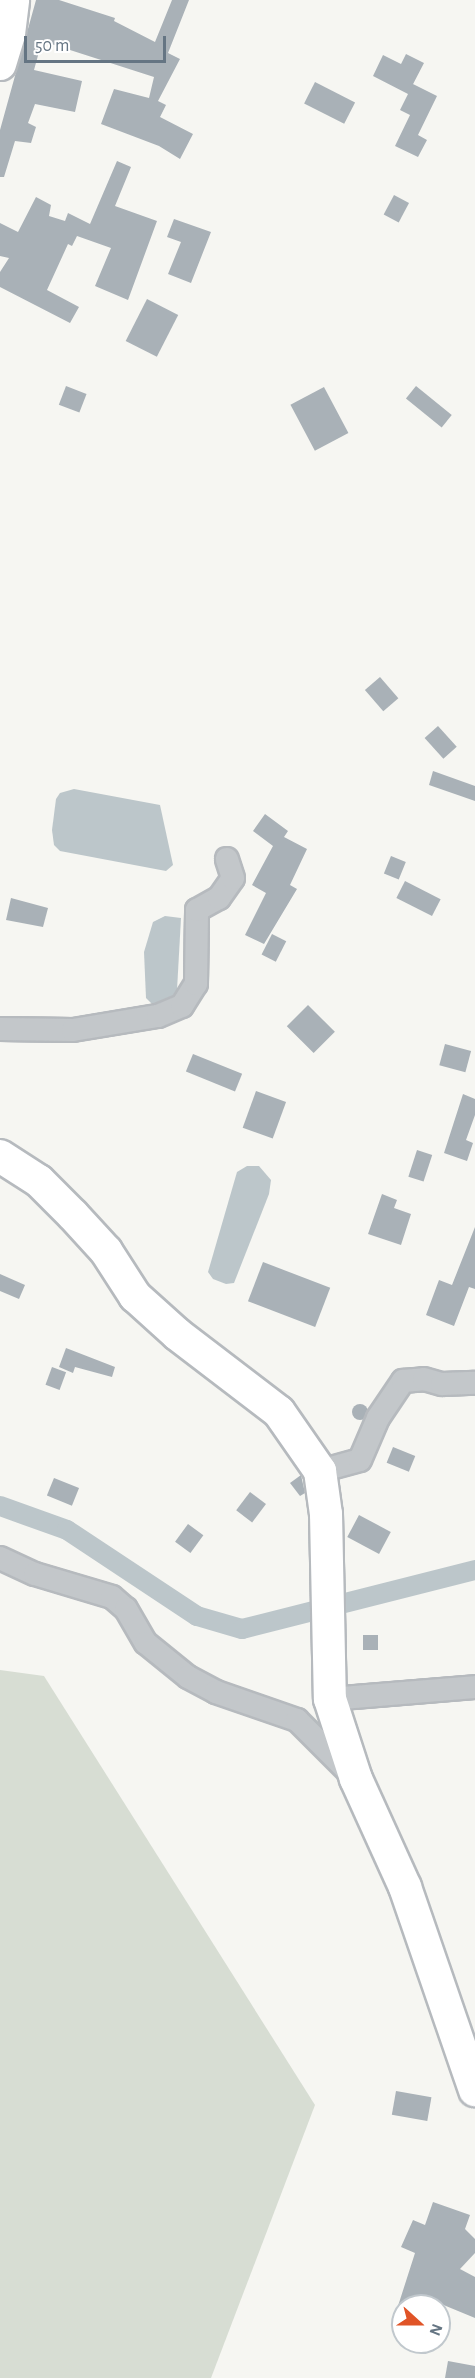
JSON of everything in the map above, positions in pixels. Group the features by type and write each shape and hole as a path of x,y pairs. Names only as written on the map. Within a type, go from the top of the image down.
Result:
{"street":[{"path":"0,64 9,34 13,0"},
{"path":"0,1029 74,1030 158,1016 182,1006 196,984 197,910 219,898 233,878 227,859"},
{"path":"0,1156 39,1181 73,1215 106,1251 135,1296 177,1334 279,1412 320,1471 326,1514 330,1699 356,1779 405,1887 475,2090"},
{"path":"320,1471 360,1460 378,1418 403,1381 424,1378 442,1384 475,1383"},
{"path":"0,1558 35,1574 112,1597 126,1609 146,1643 188,1677 216,1692 297,1720 356,1779"},
{"path":"330,1699 475,1688"}],"shaded area":[{"path":"74,789 160,805 173,865 166,871 60,851 54,845 52,830 56,799 60,793"},
{"path":"165,916 181,918 177,990 166,1004 153,1005 146,998 144,952 153,922"},
{"path":"247,1166 259,1166 271,1180 269,1194 234,1283 226,1284 213,1279 208,1272 237,1172"},
{"path":"0,1670 44,1676 315,2105 211,2378 0,2378"}],"building":[{"path":"36,0 59,0 115,18 114,21 155,42 172,0 189,0 168,53 180,59 158,101 166,105 160,117 193,134 180,159 159,146 101,124 114,89 149,98 154,77 42,41 34,70 82,81 75,112 35,104 28,123 36,127 31,143 15,141 4,177 0,177 0,130"},
{"path":"406,54 424,63 413,84 437,96 418,135 427,140 418,157 395,146 410,115 400,110 408,94 373,76 383,55 401,64"},
{"path":"315,82 355,102 344,124 304,103"},
{"path":"117,161 131,167 115,206 157,221 128,300 95,286 111,248 77,236 72,246 68,244 47,290 79,307 70,323 0,287 0,272 9,258 0,256 0,223 18,232 36,197 51,205 49,216 65,221 68,213 90,224"},
{"path":"394,195 409,203 399,222 384,214"},
{"path":"174,219 211,232 191,283 168,274 181,242 167,237"},
{"path":"147,299 178,315 157,357 126,341"},
{"path":"66,386 87,394 79,413 59,405"},
{"path":"416,386 452,415 442,427 406,398"},
{"path":"324,387 348,433 315,451 290,405"},
{"path":"380,677 398,698 383,711 365,690"},
{"path":"438,726 457,747 443,759 425,738"},
{"path":"433,771 475,786 475,801 429,785"},
{"path":"265,814 288,831 284,837 307,849 290,885 297,889 264,944 245,935 266,893 252,885 273,846 253,831"},
{"path":"391,856 406,862 399,880 384,874"},
{"path":"405,881 441,899 432,916 396,898"},
{"path":"11,898 48,908 43,927 6,920"},
{"path":"272,934 286,941 276,962 262,954"},
{"path":"308,1005 335,1032 314,1053 287,1026"},
{"path":"445,1044 471,1051 465,1072 439,1065"},
{"path":"193,1054 242,1074 235,1091 186,1072"},
{"path":"256,1091 286,1102 273,1139 243,1128"},
{"path":"463,1094 475,1099 475,1115 466,1140 473,1143 467,1161 444,1153"},
{"path":"417,1150 432,1155 424,1182 408,1177"},
{"path":"382,1194 397,1200 394,1208 411,1214 401,1245 368,1234"},
{"path":"475,1227 475,1289 469,1287 454,1326 426,1315 439,1280 452,1285"},
{"path":"263,1262 330,1288 315,1327 248,1301"},
{"path":"0,1274 25,1285 19,1299 0,1291"},
{"path":"66,1348 115,1367 112,1377 75,1367 73,1373 59,1367"},
{"path":"52,1367 66,1372 60,1390 46,1385"},
{"path":"357,1404 363,1404 368,1412 366,1418 357,1420 352,1415 352,1409"},
{"path":"393,1447 415,1456 409,1472 387,1463"},
{"path":"301,1475 305,1493 300,1496 290,1483"},
{"path":"54,1478 79,1488 72,1506 47,1496"},
{"path":"250,1492 266,1504 252,1522 236,1510"},
{"path":"359,1515 391,1532 379,1554 347,1537"},
{"path":"188,1524 203,1535 190,1553 175,1542"},
{"path":"363,1635 378,1635 378,1650 363,1650"},
{"path":"396,2091 431,2097 427,2121 392,2115"},
{"path":"433,2202 470,2215 465,2229 475,2239 475,2253 460,2269 475,2277 475,2318 451,2308 451,2294 402,2294 415,2253 401,2247 413,2220 425,2225"},
{"path":"448,2361 475,2366 475,2378 445,2378"}],"waterway":[{"path":"0,1506 67,1530 197,1616 242,1629 475,1570"}]}
